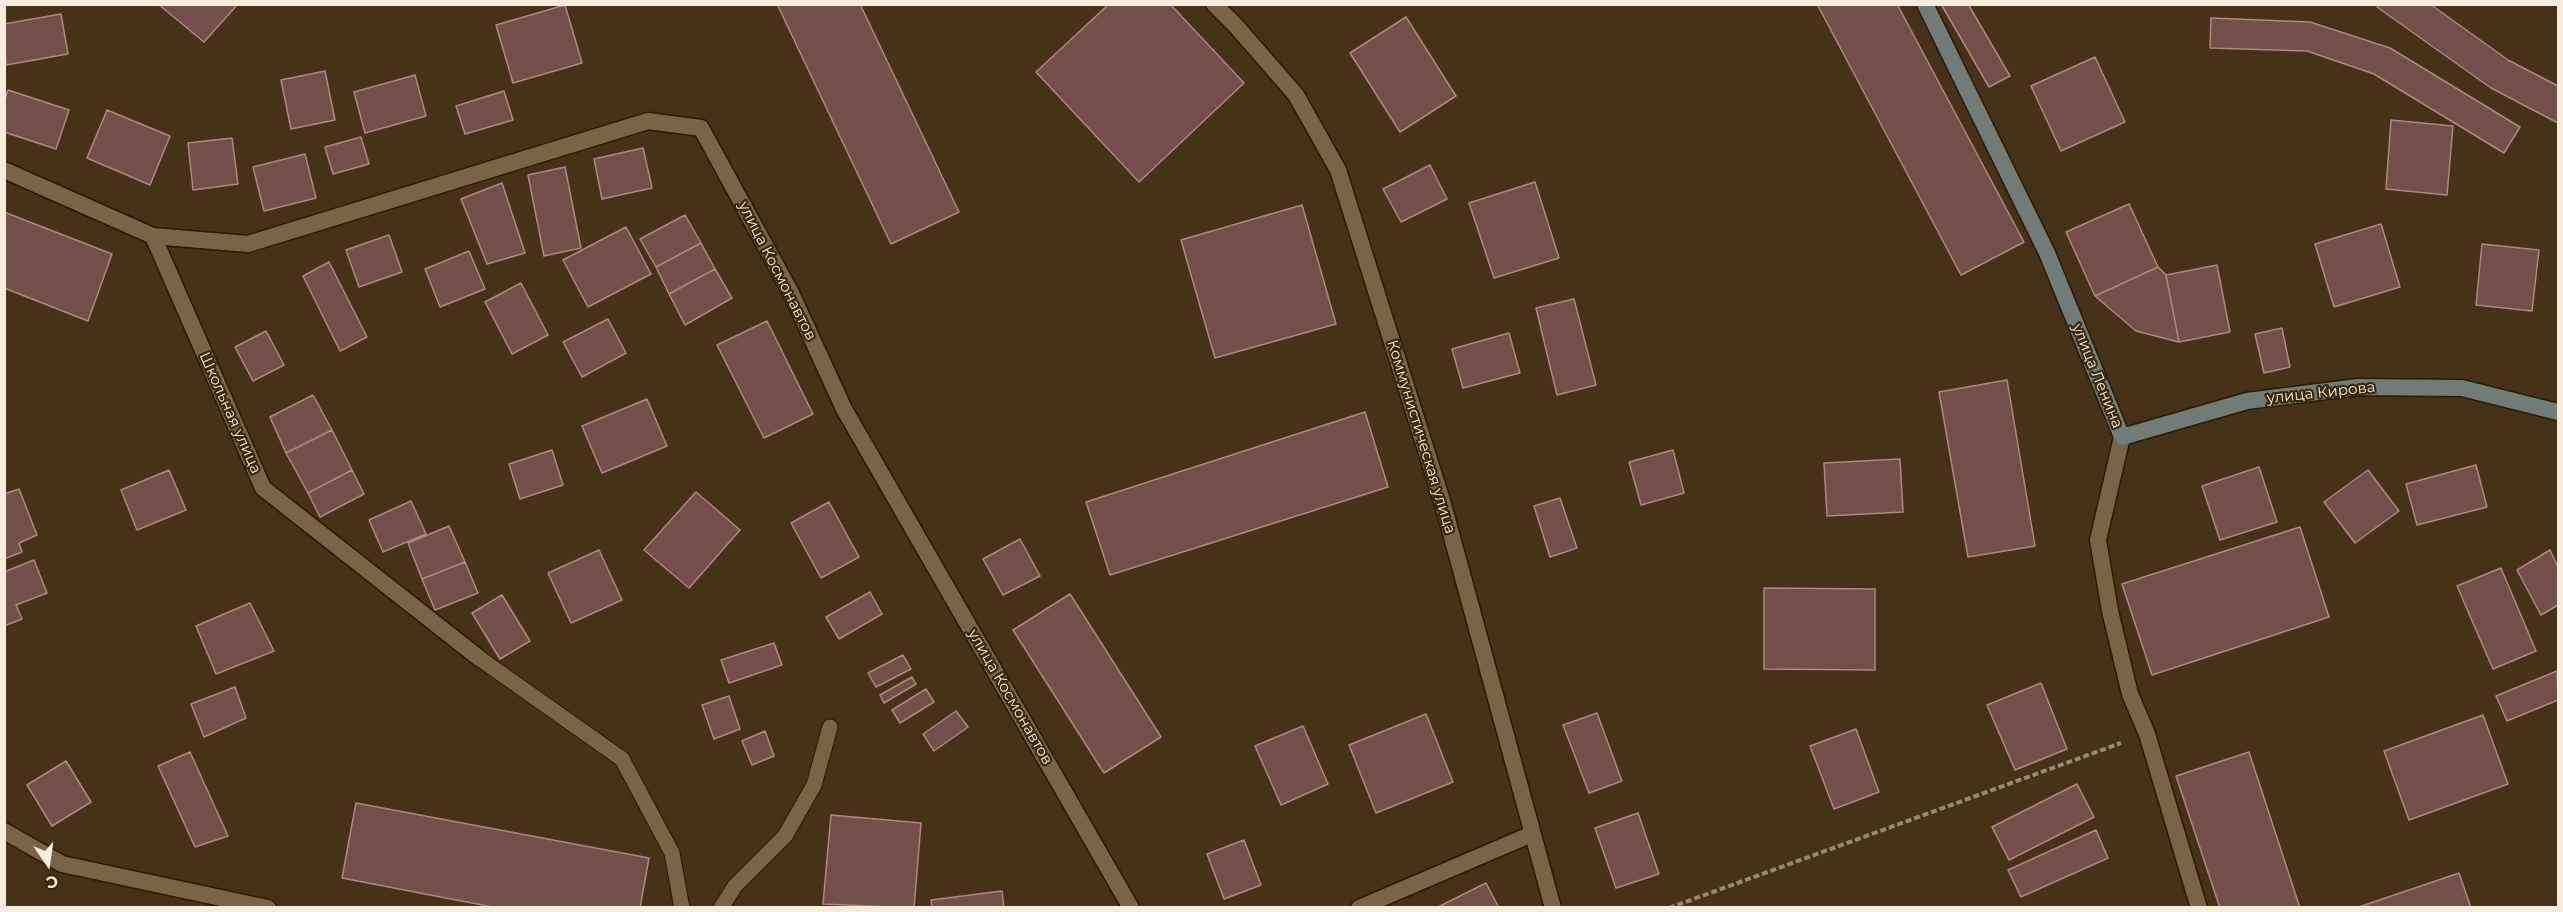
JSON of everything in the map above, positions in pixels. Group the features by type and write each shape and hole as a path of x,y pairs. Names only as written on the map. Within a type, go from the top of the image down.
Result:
{"main road":[{"name":"улица Ленина","path":"1925,4 2047,253 2122,437"},
{"name":"улица Кирова","path":"2122,437 2247,401 2358,387 2462,388 2557,414"}],"street":[{"name":"Коммунистическая улица","path":"1214,4 1296,95 1338,170 1443,504 1554,908"},
{"name":"улица Космонавтов","path":"153,236 248,244 648,121 700,128 791,293 844,409 1131,908"},
{"path":"4,170 153,236"},
{"name":"Школьная улица","path":"153,236 263,488 478,658"},
{"name":"улица Ленина","path":"2122,437 2098,540 2110,611 2130,694 2147,734 2199,908"},
{"path":"4,831 62,864 268,908"},
{"path":"1359,908 1532,834"}],"lane":[{"path":"478,658 622,759 672,853 682,908"},
{"path":"721,908 735,886 785,836 814,785 830,727"}],"path":[{"path":"1669,908 2147,734"}],"building":[{"path":"158,4 238,4 204,42"},
{"path":"777,4 860,4 959,212 891,244"},
{"path":"1109,4 1170,4 1244,83 1139,182 1036,72"},
{"path":"1817,4 1897,4 2024,242 1961,275"},
{"path":"1941,4 1968,4 2010,76 1989,87"},
{"path":"2379,4 2430,4 2508,60 2558,86 2558,123 2491,88 2377,7"},
{"path":"565,5 582,63 513,83 496,25"},
{"path":"61,14 68,54 6,65 4,24"},
{"path":"1406,17 1456,96 1400,132 1350,53"},
{"path":"2211,18 2310,22 2390,48 2520,127 2504,153 2374,74 2307,51 2210,48"},
{"path":"2095,57 2125,122 2061,151 2031,86"},
{"path":"325,71 335,120 291,129 281,80"},
{"path":"415,75 426,116 365,133 354,92"},
{"path":"8,90 69,110 56,149 4,132 4,102"},
{"path":"504,91 513,120 465,134 456,106"},
{"path":"107,110 170,136 150,185 87,158"},
{"path":"2391,120 2453,126 2447,195 2386,189"},
{"path":"361,137 369,164 333,174 325,147"},
{"path":"232,138 238,184 193,190 188,143"},
{"path":"643,148 652,188 602,199 594,159"},
{"path":"305,154 316,198 264,211 253,167"},
{"path":"1430,165 1447,199 1401,222 1383,189"},
{"path":"565,167 581,248 544,256 528,175"},
{"path":"1535,182 1559,258 1494,278 1469,203"},
{"path":"502,183 525,253 487,264 461,199"},
{"path":"2129,204 2158,267 2095,296 2066,232"},
{"path":"1302,205 1336,324 1215,358 1181,240"},
{"path":"4,212 112,254 88,321 4,288"},
{"path":"685,215 701,243 656,267 640,239"},
{"path":"2381,224 2400,287 2334,307 2315,244"},
{"path":"626,227 651,274 588,307 563,260"},
{"path":"389,235 402,272 359,287 346,250"},
{"path":"701,243 715,269 669,294 656,267"},
{"path":"2482,244 2539,250 2532,311 2476,305"},
{"path":"469,251 485,289 440,307 425,269"},
{"path":"329,262 367,337 340,351 303,276"},
{"path":"2217,265 2230,332 2179,342 2166,275"},
{"path":"2158,267 2166,275 2179,342 2136,331 2095,296"},
{"path":"715,269 732,298 685,325 669,294"},
{"path":"521,283 548,335 512,354 485,302"},
{"path":"1574,299 1596,385 1557,395 1536,308"},
{"path":"608,319 626,353 582,377 563,342"},
{"path":"767,321 813,414 764,438 717,345"},
{"path":"2282,328 2290,367 2264,373 2255,334"},
{"path":"266,331 284,365 253,381 235,347"},
{"path":"1509,333 1520,373 1463,388 1452,349"},
{"path":"2007,380 2035,546 1968,557 1939,392"},
{"path":"313,395 332,430 286,453 270,417"},
{"path":"647,399 667,446 602,473 582,426"},
{"path":"1365,412 1388,487 1110,575 1086,502"},
{"path":"332,430 352,470 308,493 286,453"},
{"path":"552,450 563,485 520,499 509,464"},
{"path":"1673,450 1684,493 1641,505 1629,462"},
{"path":"1900,459 1903,512 1827,516 1824,463"},
{"path":"2476,465 2487,507 2417,525 2406,484"},
{"path":"2259,467 2277,522 2220,540 2202,486"},
{"path":"169,470 186,510 137,530 121,490"},
{"path":"352,470 364,494 320,517 308,493"},
{"path":"2368,470 2399,511 2355,543 2324,502"},
{"path":"19,489 37,535 19,543 22,552 4,559 4,494"},
{"path":"696,492 740,530 689,588 644,550"},
{"path":"1560,498 1577,548 1550,557 1534,506"},
{"path":"411,501 426,534 383,552 369,520"},
{"path":"829,502 859,557 821,578 791,523"},
{"path":"449,526 465,562 422,579 408,543"},
{"path":"2300,527 2329,617 2152,675 2122,584"},
{"path":"1020,539 1040,576 1003,595 983,559"},
{"path":"599,550 622,600 571,623 548,573"},
{"path":"2550,550 2558,567 2558,605 2541,615 2517,570"},
{"path":"34,560 47,593 16,605 22,619 4,626 4,572"},
{"path":"465,562 478,593 435,610 422,579"},
{"path":"2501,568 2536,651 2493,669 2457,586"},
{"path":"1764,588 1875,589 1875,670 1764,669"},
{"path":"870,592 882,614 839,639 826,617"},
{"path":"1070,594 1161,737 1104,773 1013,630"},
{"path":"502,595 530,641 500,659 472,613"},
{"path":"250,603 274,651 216,674 196,626"},
{"path":"774,643 782,665 729,683 721,660"},
{"path":"903,655 911,669 876,687 868,673"},
{"path":"2557,671 2558,700 2507,721 2496,696"},
{"path":"912,677 916,684 884,703 880,695"},
{"path":"2041,683 2067,749 2015,770 1987,705"},
{"path":"235,687 246,718 204,737 191,704"},
{"path":"926,689 934,702 900,723 892,710"},
{"path":"729,696 740,729 714,739 702,705"},
{"path":"956,711 968,727 934,751 923,734"},
{"path":"1597,713 1622,781 1589,793 1563,725"},
{"path":"1426,714 1453,782 1376,813 1349,745"},
{"path":"2483,715 2508,784 2409,820 2384,751"},
{"path":"1303,726 1328,784 1281,805 1255,746"},
{"path":"1856,729 1879,792 1834,809 1810,746"},
{"path":"765,731 774,756 752,765 742,741"},
{"path":"190,752 228,836 195,847 158,766"},
{"path":"2249,752 2300,908 2220,908 2176,776"},
{"path":"66,761 91,802 52,826 27,785"},
{"path":"2077,784 2094,817 2009,860 1992,827"},
{"path":"356,803 649,858 640,908 498,908 342,878"},
{"path":"1638,813 1659,874 1616,888 1595,828"},
{"path":"831,815 921,823 914,908 823,904"},
{"path":"2096,830 2108,858 2021,897 2008,870"},
{"path":"1244,840 1261,885 1224,899 1207,854"},
{"path":"2459,873 2471,908 2356,908"},
{"path":"1486,883 1499,908 1436,908"},
{"path":"1002,891 1004,908 932,908 931,900"}]}
